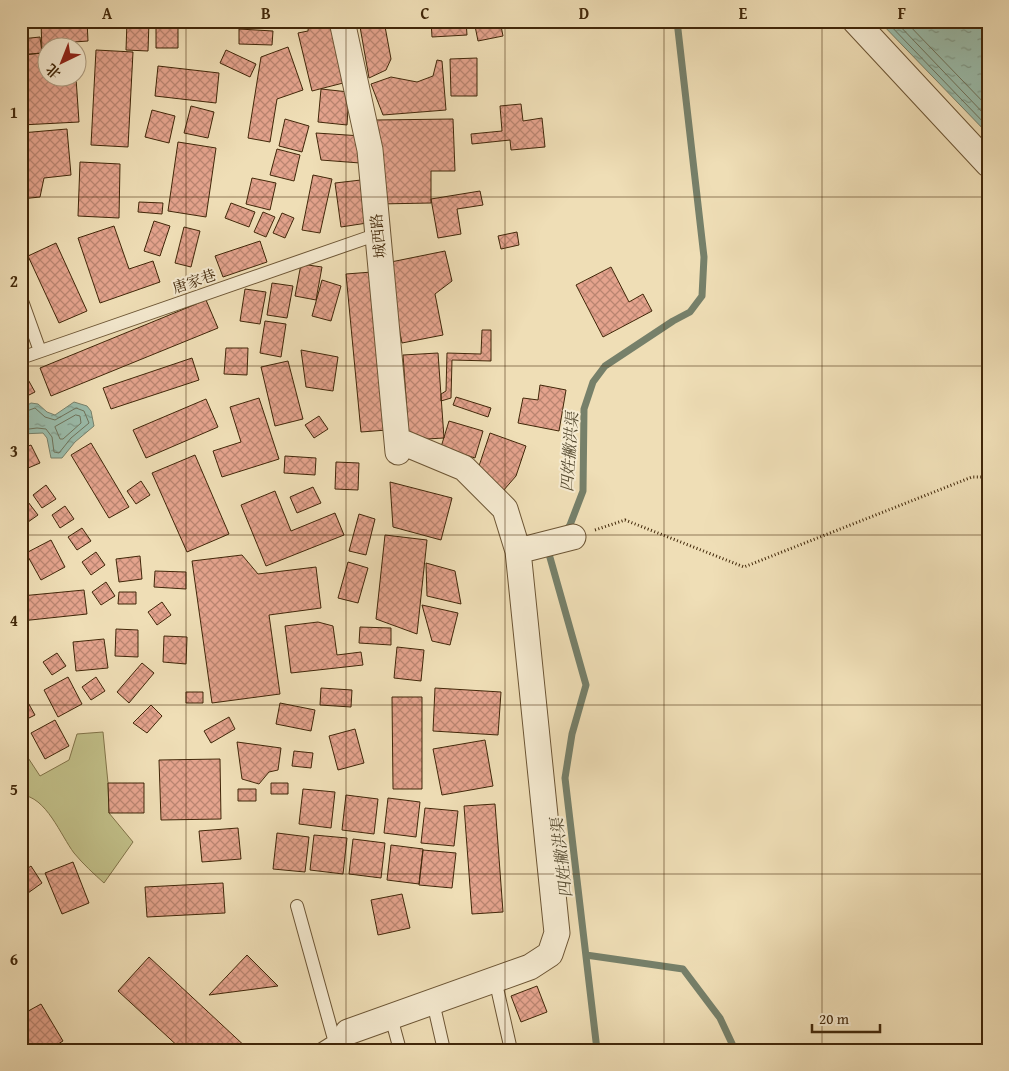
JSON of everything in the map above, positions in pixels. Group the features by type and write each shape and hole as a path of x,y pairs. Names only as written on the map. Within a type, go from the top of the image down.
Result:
{"street":[{"name":"城西路","path":"342,21 370,150 398,446 464,468 505,509 529,548"},
{"path":"855,21 988,164"},
{"path":"340,1041 391,1016 530,967 550,954 557,933 529,548 574,537"}],"lane":[{"name":"唐家巷","path":"21,358 378,234"},
{"path":"21,298 40,351"},
{"path":"297,906 340,1041 320,1050"},
{"path":"495,980 511,1050"},
{"path":"433,1002 444,1050"},
{"path":"391,1016 400,1050"}],"path":[{"path":"574,537 625,520 744,567 972,477 988,477"}],"shaded area":[{"path":"103,732 109,813 133,842 104,883 74,853 45,809 30,797 21,795 21,747 40,776 69,760 77,734"}],"water":[{"path":"879,21 988,21 988,134"},
{"path":"74,402 87,406 91,411 94,426 75,442 62,458 51,458 47,438 43,433 21,434 21,409 31,403 38,404 47,412 55,415"}],"building":[{"path":"41,21 87,21 88,38 42,38"},
{"path":"127,21 149,21 148,51 126,50"},
{"path":"156,21 178,21 178,48 156,48"},
{"path":"309,21 332,21 347,82 312,91 298,33 308,31"},
{"path":"359,21 384,21 391,59 386,70 369,78"},
{"path":"431,21 466,21 467,35 432,37"},
{"path":"474,21 500,21 503,36 478,41"},
{"path":"239,29 273,31 272,45 239,44"},
{"path":"40,37 38,38 38,53 21,55 21,39"},
{"path":"288,47 303,90 277,99 270,142 248,138 261,57"},
{"path":"96,50 133,52 128,147 91,145"},
{"path":"226,50 256,64 250,77 220,63"},
{"path":"38,53 38,88 77,88 79,122 21,125 21,55"},
{"path":"477,58 477,96 451,96 450,59"},
{"path":"437,60 442,61 446,110 383,115 371,84 391,77 417,82 433,76"},
{"path":"158,66 219,73 216,103 155,96"},
{"path":"321,89 349,92 347,125 318,122"},
{"path":"521,104 523,121 542,118 545,147 511,150 510,140 472,144 471,134 502,131 500,106"},
{"path":"191,106 214,112 208,138 184,133"},
{"path":"152,110 175,116 169,143 145,137"},
{"path":"285,119 309,126 302,152 279,146"},
{"path":"453,119 455,171 431,171 431,203 378,204 376,120"},
{"path":"67,129 71,175 44,178 40,197 21,199 21,133"},
{"path":"316,133 362,136 360,163 321,160"},
{"path":"178,142 216,148 206,217 168,211"},
{"path":"277,149 300,155 294,181 270,175"},
{"path":"80,162 120,164 119,218 78,216"},
{"path":"313,175 332,179 320,233 302,230"},
{"path":"252,178 276,183 270,210 246,204"},
{"path":"361,180 367,223 341,227 335,183"},
{"path":"480,191 483,205 457,209 461,234 438,238 431,199"},
{"path":"139,202 163,203 162,214 138,212"},
{"path":"231,203 255,212 249,227 225,218"},
{"path":"263,212 275,217 266,237 254,232"},
{"path":"282,213 294,218 285,238 273,233"},
{"path":"154,221 170,226 160,256 144,251"},
{"path":"114,226 129,269 153,261 160,282 100,303 78,238"},
{"path":"184,227 200,231 191,267 175,263"},
{"path":"517,232 519,245 501,249 498,236"},
{"path":"260,241 267,262 223,277 215,256"},
{"path":"56,243 87,311 59,323 28,256"},
{"path":"445,251 452,281 435,294 443,335 402,343 386,263"},
{"path":"301,264 322,267 316,300 295,296"},
{"path":"611,267 629,302 643,294 652,311 603,337 576,285"},
{"path":"372,272 387,430 361,432 346,274"},
{"path":"322,280 341,286 331,321 312,316"},
{"path":"272,283 293,286 287,318 267,315"},
{"path":"245,289 266,292 260,324 240,321"},
{"path":"206,300 218,328 51,396 40,368"},
{"path":"265,321 286,324 281,357 260,353"},
{"path":"482,330 491,330 491,361 452,360 451,398 441,401 441,394 446,391 447,353 481,354"},
{"path":"226,348 248,348 247,375 224,374"},
{"path":"301,350 338,357 333,391 306,387"},
{"path":"438,353 444,438 409,440 403,355"},
{"path":"192,358 199,380 111,409 103,388"},
{"path":"288,361 303,419 275,426 261,367"},
{"path":"21,367 35,392 21,399"},
{"path":"540,385 566,390 559,431 518,423 523,398 538,400"},
{"path":"456,397 491,408 488,417 453,405"},
{"path":"259,398 279,459 222,477 213,451 241,442 230,407"},
{"path":"206,399 218,427 146,458 133,430"},
{"path":"319,416 328,429 314,438 305,425"},
{"path":"449,421 483,431 475,458 441,447"},
{"path":"490,433 526,446 516,476 503,491 478,469"},
{"path":"91,443 129,507 109,518 71,455"},
{"path":"31,445 40,463 21,471 21,449"},
{"path":"195,455 229,534 187,552 152,473"},
{"path":"285,456 316,458 315,475 284,473"},
{"path":"336,462 359,463 358,490 335,489"},
{"path":"141,481 150,495 136,504 127,491"},
{"path":"390,482 452,498 441,540 393,527"},
{"path":"46,485 56,499 42,508 33,495"},
{"path":"313,487 321,503 297,513 290,497"},
{"path":"275,491 291,531 335,513 344,535 266,566 241,505"},
{"path":"25,498 38,515 21,527 21,501"},
{"path":"65,506 74,519 60,528 52,515"},
{"path":"359,514 375,519 366,555 349,551"},
{"path":"82,528 91,541 77,550 68,537"},
{"path":"385,535 427,540 417,634 376,619"},
{"path":"51,540 65,567 41,580 26,553"},
{"path":"96,552 105,565 91,575 82,562"},
{"path":"242,555 258,574 316,567 321,608 269,615 280,694 212,703 192,561"},
{"path":"140,556 142,579 119,582 116,559"},
{"path":"348,562 368,568 358,603 338,598"},
{"path":"426,563 455,571 461,604 427,596"},
{"path":"155,571 186,572 186,589 154,587"},
{"path":"106,582 115,596 101,605 92,592"},
{"path":"84,590 87,614 21,621 21,596"},
{"path":"119,592 136,592 136,604 118,604"},
{"path":"162,602 171,615 157,625 148,612"},
{"path":"422,605 458,613 450,645 432,641"},
{"path":"318,622 333,626 337,655 361,652 363,665 291,673 285,626"},
{"path":"360,627 391,628 391,645 359,643"},
{"path":"116,629 138,630 138,657 115,656"},
{"path":"164,636 187,637 186,664 163,662"},
{"path":"104,639 108,668 76,671 73,642"},
{"path":"397,647 424,650 421,681 394,678"},
{"path":"57,653 66,666 52,675 43,662"},
{"path":"21,657 26,662 21,667"},
{"path":"142,663 154,673 129,703 117,692"},
{"path":"68,677 82,704 58,717 44,690"},
{"path":"96,677 105,691 91,700 82,687"},
{"path":"321,688 352,690 351,707 320,705"},
{"path":"435,688 501,692 498,735 433,731"},
{"path":"21,690 35,715 21,722"},
{"path":"186,692 203,692 203,703 186,703"},
{"path":"392,697 422,697 422,789 393,789"},
{"path":"280,703 315,710 311,731 276,724"},
{"path":"151,705 162,716 147,733 133,723"},
{"path":"229,717 235,729 211,743 204,731"},
{"path":"55,720 69,746 45,759 31,733"},
{"path":"355,729 364,763 338,770 329,736"},
{"path":"485,740 493,786 442,795 433,749"},
{"path":"237,742 281,748 278,770 269,772 259,784 242,779"},
{"path":"294,751 313,753 311,768 292,766"},
{"path":"220,759 221,819 161,820 159,760"},
{"path":"108,783 144,783 144,813 109,813"},
{"path":"271,783 288,783 288,794 271,794"},
{"path":"238,789 256,789 256,801 238,801"},
{"path":"303,789 335,792 331,828 299,824"},
{"path":"346,795 378,799 374,834 342,830"},
{"path":"388,798 420,802 416,837 384,833"},
{"path":"495,804 503,912 472,914 464,806"},
{"path":"425,808 458,811 454,846 421,843"},
{"path":"238,828 241,859 202,862 199,831"},
{"path":"277,833 309,837 305,872 273,869"},
{"path":"314,835 347,838 343,874 310,870"},
{"path":"353,839 385,843 381,878 349,874"},
{"path":"391,845 423,849 419,884 387,880"},
{"path":"423,850 456,853 452,888 419,885"},
{"path":"73,862 89,903 62,914 45,873"},
{"path":"31,866 42,883 21,898 21,873"},
{"path":"223,883 225,913 147,917 145,887"},
{"path":"402,894 410,928 378,935 371,900"},
{"path":"21,915 27,933 21,934"},
{"path":"247,955 278,986 209,995"},
{"path":"149,957 249,1050 182,1050 118,991"},
{"path":"537,986 547,1012 521,1022 511,996"},
{"path":"41,1004 63,1041 48,1050 21,1050 21,1015"}],"waterway":[{"name":"四姓撇洪渠","path":"566,531 583,491 584,409 593,382 605,366 673,321 690,312 702,296 704,257 677,21"},
{"name":"四姓撇洪渠","path":"554,548 549,554 586,685 572,734 565,778 597,1050"},
{"name":"四姓撇洪渠","path":"586,955 683,969 720,1018 735,1050"}]}
